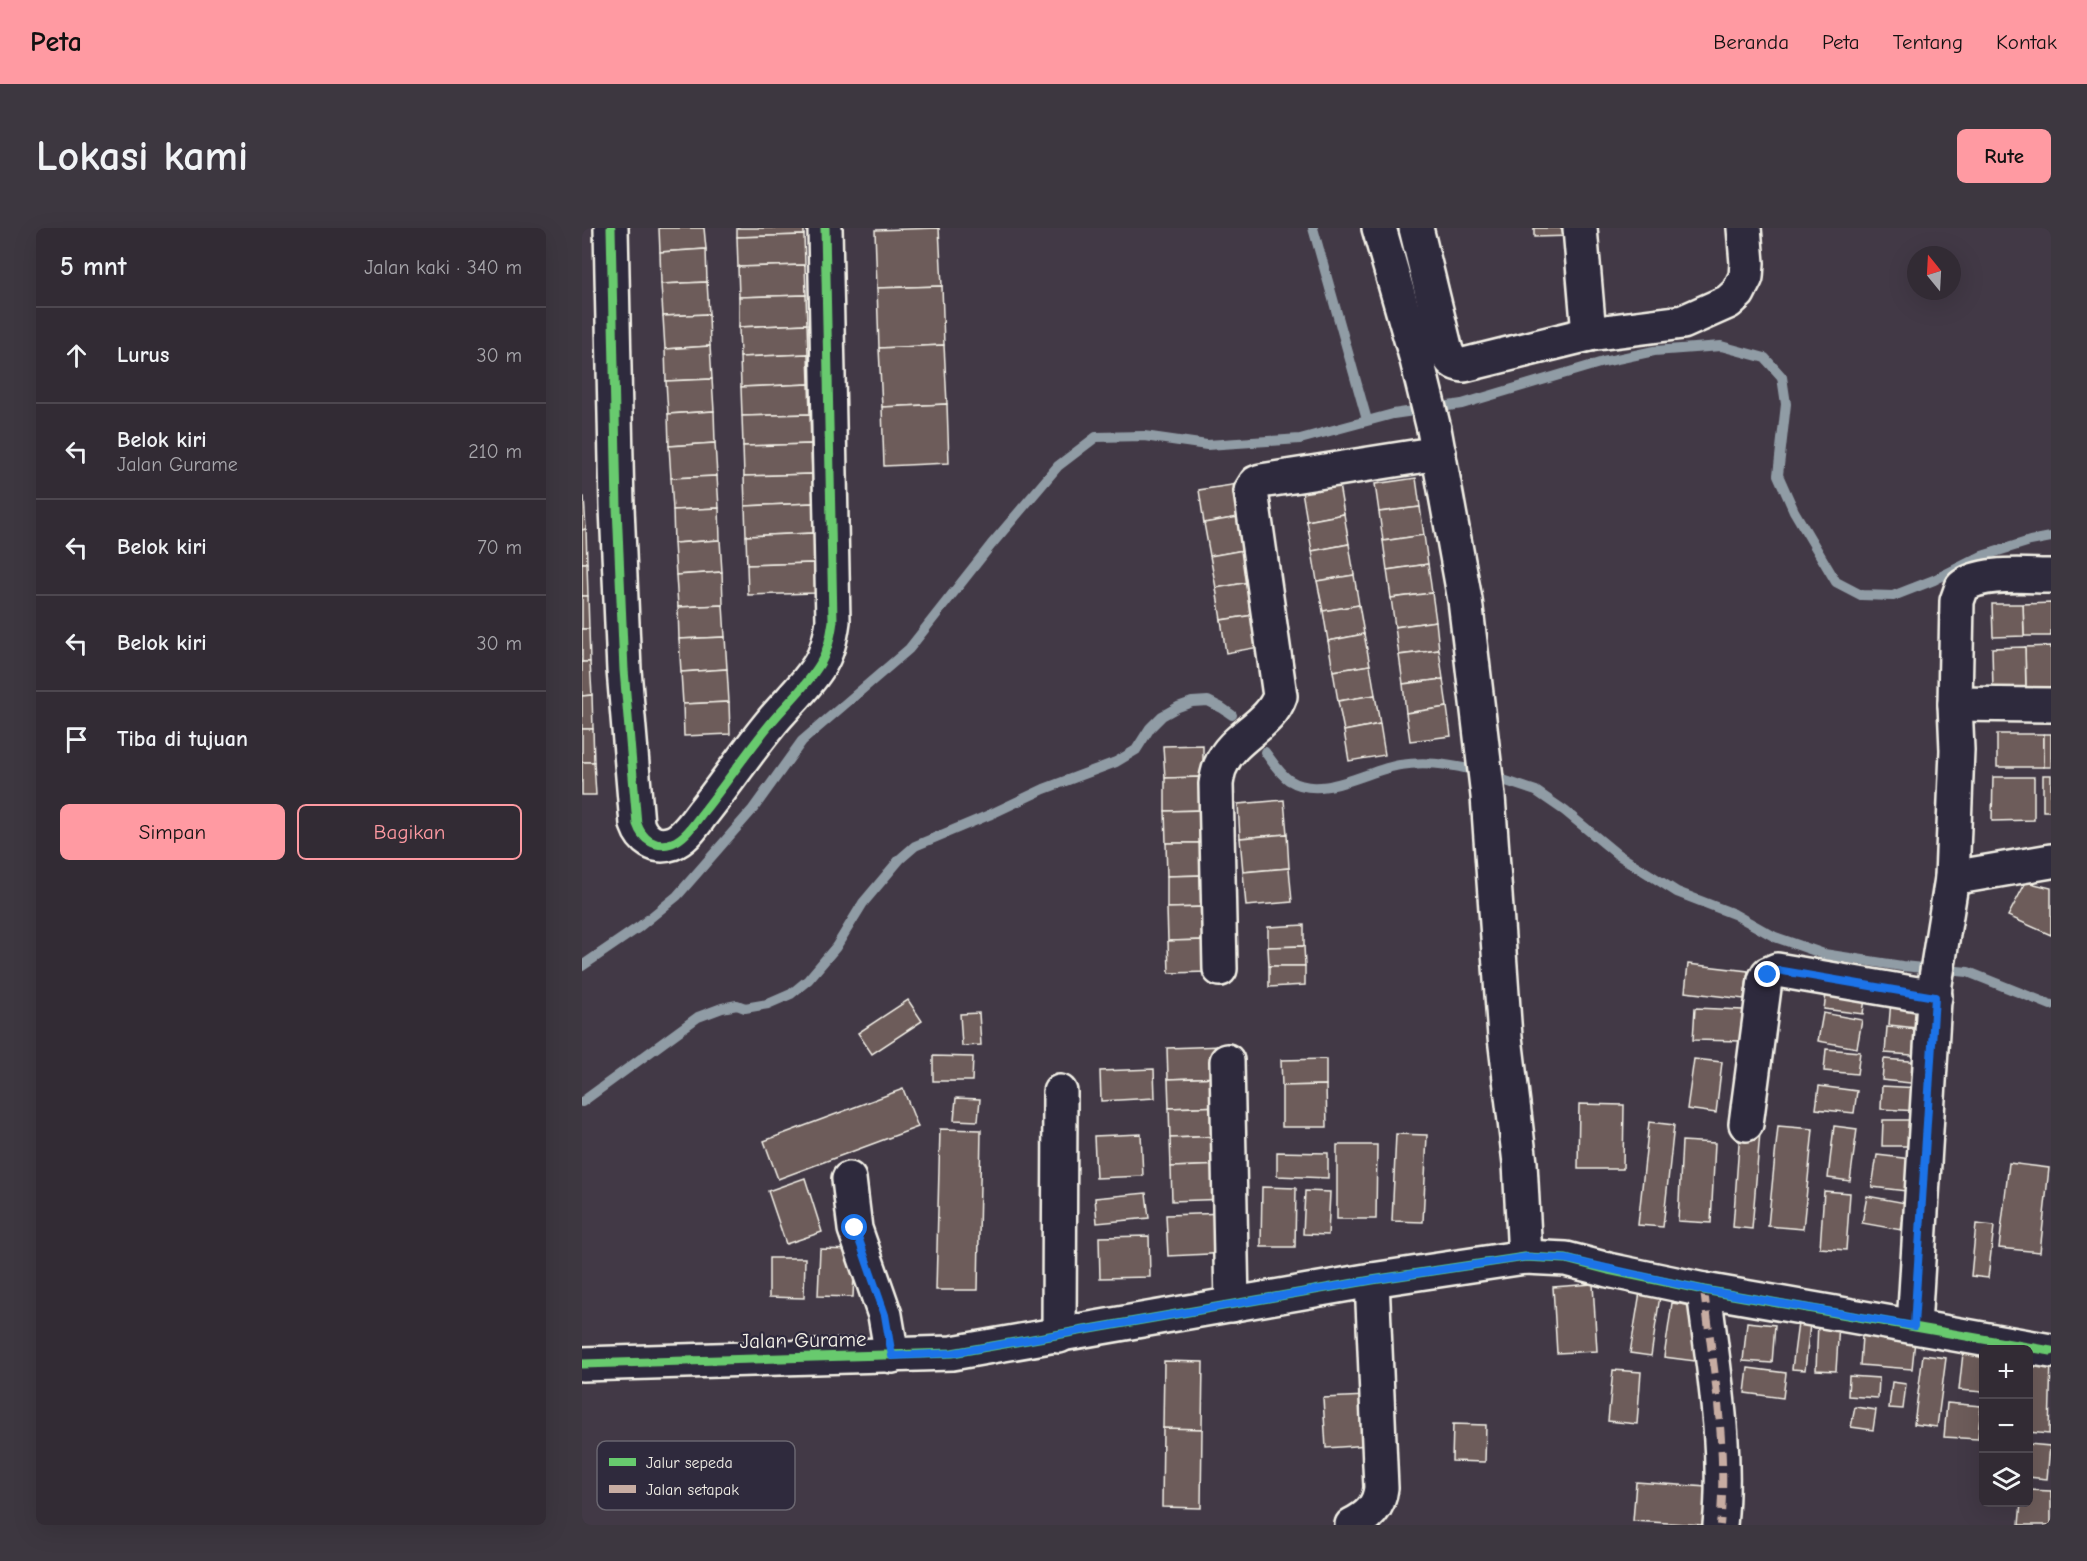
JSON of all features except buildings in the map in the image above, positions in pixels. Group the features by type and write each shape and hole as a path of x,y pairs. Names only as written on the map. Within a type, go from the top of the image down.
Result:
{"street":[{"path":"610,228 617,507 624,670 637,824 649,842 665,844 678,839 694,824 759,738 812,676 830,642 833,621 825,228"},
{"path":"1379,228 1428,363"},
{"path":"1416,228 1436,441 1466,600 1488,796 1505,1037 1520,1163 1526,1257"},
{"path":"1580,228 1589,334"},
{"path":"1428,363 1450,360 1464,365 1589,334 1683,322 1728,302 1738,293 1746,277 1744,228"},
{"path":"1220,969 1216,784 1220,765 1228,753 1274,710 1280,696 1251,491 1256,483 1261,481 1436,441"},
{"path":"1914,1326 1936,979 1952,878 1957,750 1955,704 1959,590 1964,584 1983,578 2051,576"},
{"path":"1955,704 2051,705"},
{"path":"1952,878 2051,861"},
{"path":"1746,1124 1765,980 1771,972 1777,970 1936,979"},
{"path":"1227,1060 1232,1305"},
{"path":"1059,1336 1060,1092"},
{"path":"849,1179 855,1228 885,1315 892,1356"},
{"name":"Jalan Gurame","path":"582,1364 952,1353 1372,1280 1526,1257 1566,1259 1704,1290 2051,1351"},
{"path":"1352,1525 1373,1510 1381,1488 1372,1280"},
{"path":"1704,1290 1720,1424 1724,1490 1720,1525"}],"waterway":[{"path":"1313,228 1367,420"},
{"path":"582,966 639,927 677,896 753,809 802,741 909,649 991,545 1058,466 1096,437 1144,436 1207,445 1300,439 1393,414 1462,404 1603,362 1654,351 1721,346 1765,358 1782,377 1786,404 1778,475 1794,511 1836,582 1861,595 1893,596 1934,580 1982,556 2051,537"},
{"path":"582,1102 698,1017 737,1005 745,1008 768,1004 791,994 808,980 836,947 863,903 900,859 915,846 1044,789 1116,762 1136,750 1150,728 1162,716 1178,707 1192,702 1208,701 1232,715"},
{"path":"1265,752 1279,771 1289,780 1302,786 1330,786 1387,768 1418,763 1469,769"},
{"path":"1503,780 1536,791 1565,811 1617,854 1677,892 1734,914 1775,937 1824,954 1902,966 1968,972 2051,1005"}],"marked path":[{"path":"1704,1290 1721,1437 1720,1525"}],"cycle path":[{"path":"611,228 617,507 624,670 637,824 646,838 660,845 677,841 690,829 776,717 815,672 829,643 833,621 825,228"},
{"path":"582,1364 952,1353 1372,1280 1525,1257 1566,1259 1704,1290 2051,1351"}],"route":[{"path":"855,1228 885,1315 892,1356 952,1353 1372,1280 1526,1257 1566,1259 1704,1290 1914,1326 1935,997 1777,970 1768,975"}]}
